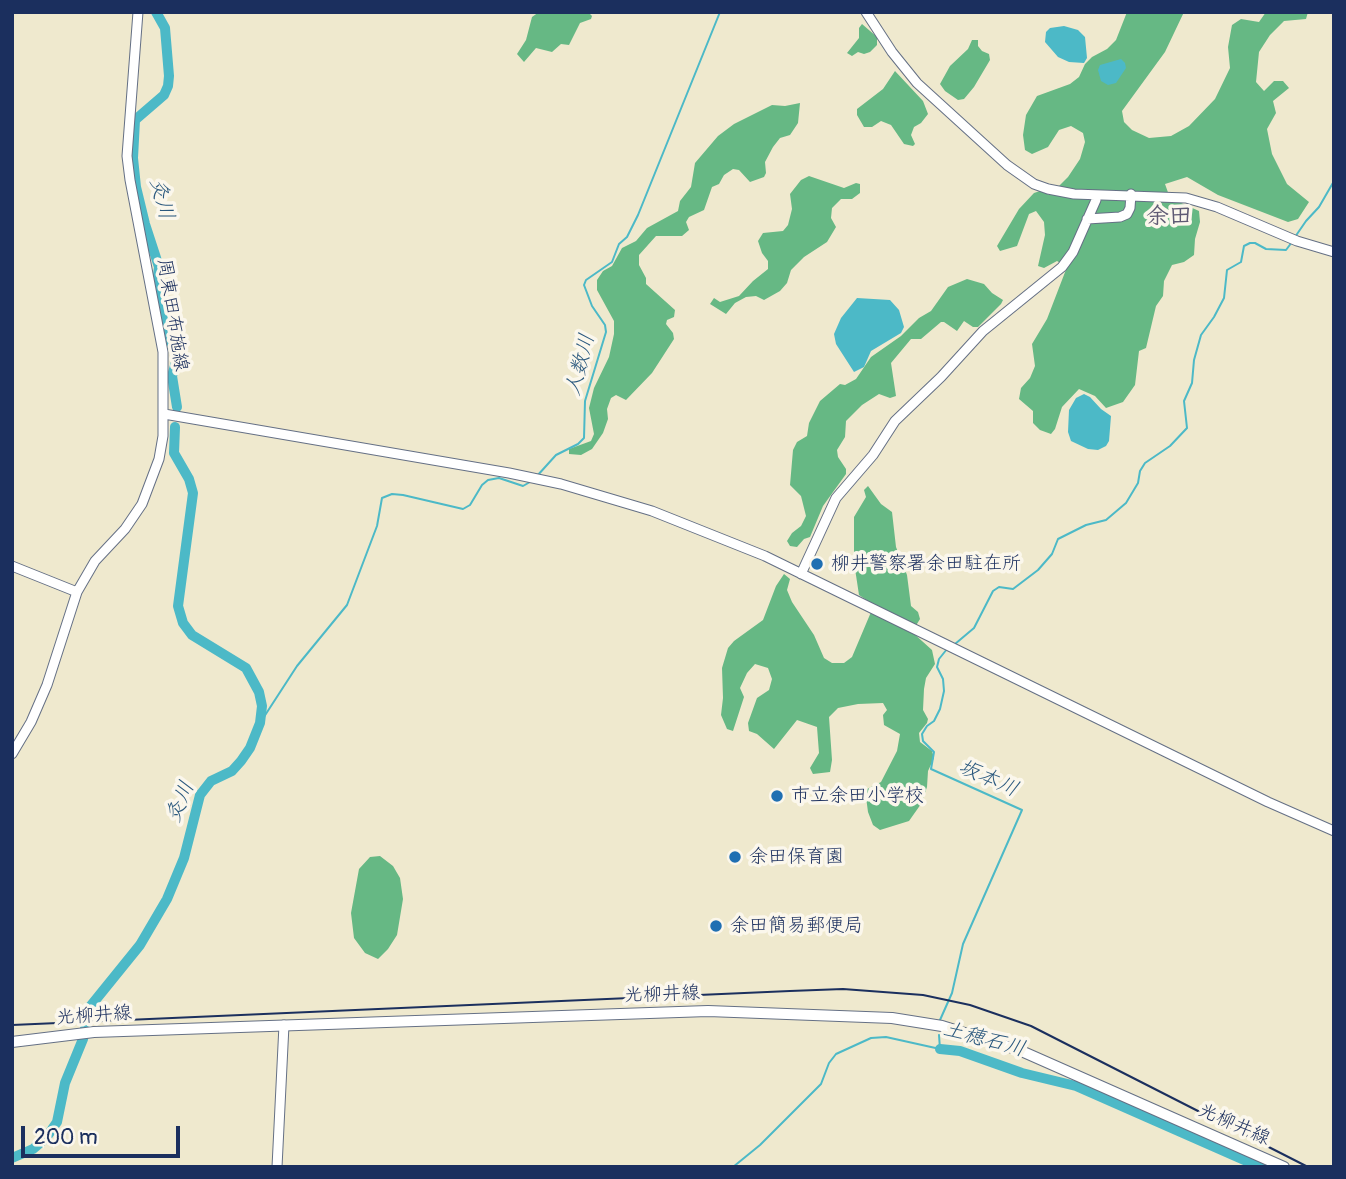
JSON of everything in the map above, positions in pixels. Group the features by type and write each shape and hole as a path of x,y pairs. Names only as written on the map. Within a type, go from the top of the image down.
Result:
{"main road":[{"name":"光柳井線","path":"12,1042 84,1032 708,1010 892,1018 942,1026 1019,1050 1284,1167"}],"street":[{"name":"周東田布施線","path":"12,754 31,722 47,685 77,592 95,561 125,529 142,504 159,460 164,414 163,352 128,168 138,12"},
{"path":"866,12 892,52 917,83 1025,179 1061,192 1170,195 1200,201 1297,241 1334,252"},
{"path":"1087,219 1120,217 1127,214 1131,194"},
{"path":"802,574 836,498 873,456 895,421 941,377 983,331 1062,267 1073,252 1096,200"},
{"path":"164,414 561,484 687,523 765,556 1268,802 1334,831"},
{"path":"12,566 77,592"},
{"path":"277,1167 284,1025"}],"green space":[{"path":"539,12 588,12 592,16 580,23 569,45 561,44 552,52 536,48 524,62 517,54 526,40 532,17"},
{"path":"1127,12 1184,12 1165,52 1122,111 1124,122 1132,130 1149,138 1171,136 1189,126 1215,99 1230,68 1228,47 1232,25 1241,19 1259,22 1266,12 1308,12 1306,19 1284,21 1270,35 1259,52 1256,82 1264,91 1274,81 1283,81 1289,88 1273,101 1276,113 1267,129 1272,154 1287,184 1309,202 1298,219 1288,222 1218,195 1187,177 1165,184 1170,198 1199,211 1200,222 1194,255 1184,262 1172,265 1164,281 1163,296 1156,306 1146,348 1139,351 1135,385 1123,402 1106,408 1095,396 1079,389 1062,407 1051,434 1040,430 1033,423 1033,411 1019,399 1021,388 1030,378 1035,366 1032,344 1047,319 1067,267 1057,261 1044,268 1038,266 1045,235 1044,222 1036,211 1029,214 1017,246 1000,251 997,246 1019,209 1034,193 1040,191 1050,195 1068,177 1080,159 1085,142 1083,133 1071,126 1059,130 1048,147 1032,154 1025,150 1023,135 1026,115 1037,96 1070,84 1079,77 1092,57 1107,49 1116,40"},
{"path":"862,24 877,37 877,45 870,52 858,52 852,56 847,53 859,38"},
{"path":"972,40 978,40 978,46 989,54 990,60 974,87 964,99 958,100 940,84 950,66 968,49"},
{"path":"895,71 923,101 928,114 914,127 911,135 915,144 913,146 904,144 891,125 881,121 872,127 864,127 857,115 857,109 883,89"},
{"path":"800,103 798,123 790,135 780,138 773,147 765,162 764,177 750,182 739,170 733,169 724,175 719,184 712,187 704,210 689,217 686,222 689,230 682,236 656,236 639,255 639,265 646,284 675,310 674,317 667,320 666,324 674,339 652,373 626,400 616,395 611,398 603,433 592,449 581,455 569,454 569,449 591,441 594,434 589,408 594,388 609,357 614,334 614,321 597,290 597,280 603,271 612,266 622,248 636,241 647,228 678,211 680,201 691,187 695,163 718,136 734,124 772,105"},
{"path":"809,176 844,188 860,184 860,193 852,199 841,199 832,208 831,218 836,227 827,242 804,257 791,270 787,283 780,291 764,300 756,296 746,297 735,303 726,314 710,304 714,298 720,302 739,296 768,269 768,261 758,241 763,233 783,231 788,225 792,209 790,194 801,180"},
{"path":"967,279 984,284 1003,300 1001,304 978,327 964,321 957,331 941,322 921,339 911,339 891,363 896,396 890,398 879,394 862,405 846,421 845,437 837,450 846,474 823,506 810,537 797,547 790,546 787,541 806,516 801,496 790,485 793,450 797,442 807,436 809,423 820,401 840,384 845,385 856,379 871,357 931,311 948,287"},
{"path":"868,486 881,504 892,512 896,547 907,575 911,606 918,612 920,619 912,632 932,650 935,664 926,678 924,689 923,710 928,719 919,733 920,742 932,751 934,758 928,771 927,787 921,804 909,821 880,830 873,825 868,812 867,789 881,782 897,751 900,734 884,725 883,715 887,710 883,703 838,708 829,717 832,760 830,772 813,774 810,768 819,753 817,727 797,720 774,749 757,734 749,731 748,723 757,698 769,690 772,679 768,668 755,664 747,673 740,688 744,697 733,731 727,729 721,715 722,668 728,648 763,620 776,586 784,574 790,579 787,590 792,602 814,635 824,658 832,663 844,663 852,657 874,605 859,595 854,562 854,517 866,497 864,490"},
{"path":"380,856 393,866 400,878 403,899 397,935 378,959 365,953 354,938 351,913 359,869 370,857"}],"water":[{"path":"1064,26 1078,30 1085,37 1087,58 1084,63 1069,62 1058,57 1045,42 1046,32 1050,28"},
{"path":"1121,59 1126,68 1116,83 1108,85 1101,81 1098,70 1100,65"},
{"path":"857,298 890,300 899,310 904,327 901,333 871,351 864,367 854,372 836,344 834,334 841,318"},
{"path":"1084,394 1111,416 1109,441 1098,450 1088,449 1071,441 1068,432 1069,410 1076,398"}],"waterway":[{"name":"灸川","path":"156,12 165,28 168,86 164,95 135,120 133,158 136,187 159,267 157,283 160,308 177,359 172,376 177,407"},
{"name":"人数川","path":"537,476 556,455 584,438 585,401 606,332 584,285 586,280 612,262 619,244 627,237 638,215 720,12"},
{"name":"坂本川","path":"1295,237 1319,207 1334,181"},
{"name":"坂本川","path":"955,644 974,628 993,591 999,587 1013,589 1038,570 1052,554 1058,539 1086,525 1106,520 1126,503 1138,483 1145,463 1170,446 1187,428 1184,401 1192,383 1194,360 1201,335 1224,298 1227,270 1241,262 1244,246 1250,243 1266,249 1286,250 1292,242"},
{"name":"灸川","path":"12,1158 33,1149 46,1138 57,1122 65,1083 83,1039 89,1008 140,945 167,899 184,858 200,795 211,781 232,771 241,761 250,748 260,723 262,706 259,692 246,668 192,635 183,623 178,606 193,493 189,479 174,453 175,427"},
{"name":"人数川","path":"260,723 297,666 347,605 377,526 382,498 392,494 403,495 463,509 470,505 488,480 499,478 523,486 530,482"},
{"name":"坂本川","path":"940,1020 952,993 963,944 1022,810 931,769 934,752 923,741 922,734 934,721 940,709 944,691 943,679 937,667 939,659 947,649"},
{"name":"土穂石川","path":"733,1167 760,1145 821,1084 829,1063 836,1054 871,1038 886,1037 940,1049 939,1035"},
{"name":"土穂石川","path":"940,1049 960,1051 1022,1073 1076,1086 1260,1167"}],"railway":[{"path":"12,1025 843,989 923,995 970,1005 1031,1026 1308,1167"}],"place":[{"name":"柳井警察署余田駐在所","path":"817,564"},
{"name":"市立余田小学校","path":"777,796"},
{"name":"余田保育園","path":"735,857"},
{"name":"余田簡易郵便局","path":"716,926"}],"district":[{"name":"余田","path":"1169,217"}]}
